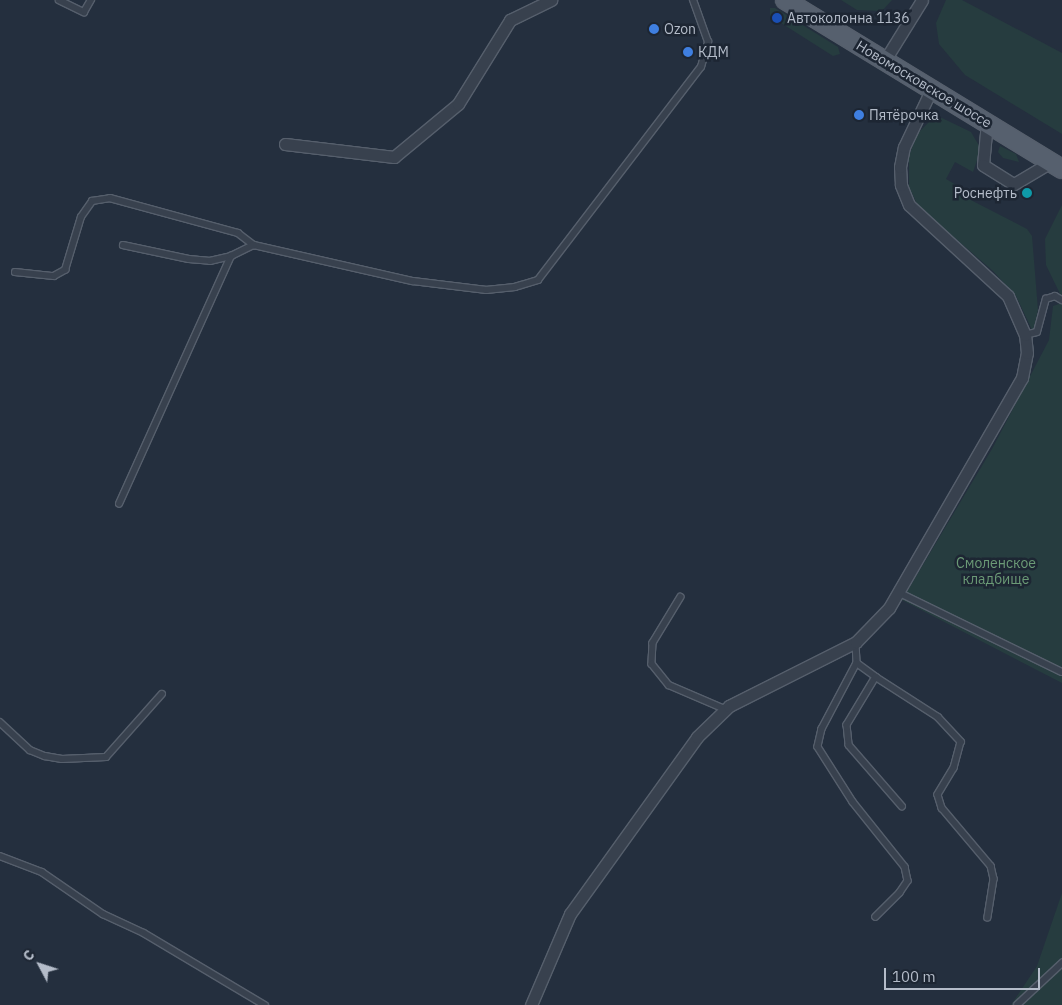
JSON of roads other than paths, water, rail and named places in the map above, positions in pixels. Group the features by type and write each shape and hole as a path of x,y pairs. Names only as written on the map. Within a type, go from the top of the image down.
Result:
{"main road":[{"name":"Новомосковское шоссе","path":"785,0 1057,166"}],"street":[{"path":"285,144 394,157 458,104 510,20 551,0"},
{"path":"886,60 922,0"},
{"path":"531,1005 570,914 697,736 725,709 805,665 856,642 889,608 1022,378 1028,353 1025,335 1008,296 909,205 901,184 900,167 904,147 932,88"},
{"path":"987,122 983,165 1014,184 1057,166"}],"lane":[{"path":"59,0 84,12 91,0"},
{"path":"15,272 54,276 65,270 81,217 92,200 110,198 238,233 254,245 413,281 486,290 515,287 538,280 701,67 708,42 693,0"},
{"path":"124,245 189,259 210,261 231,256 254,245"},
{"path":"119,504 231,256"},
{"path":"1025,335 1037,332 1046,299 1054,296 1062,300"},
{"path":"898,592 1062,672"},
{"path":"681,597 653,644 652,664 669,684 725,709"},
{"path":"856,642 857,663 822,729 818,747 853,802 905,867 908,880 900,893 876,917"},
{"path":"857,663 938,717 961,742 954,768 938,794 942,808 991,866 994,879 988,918"},
{"path":"876,677 848,725 849,745 902,806"},
{"path":"0,722 30,750 45,756 62,759 106,757 162,694"},
{"path":"0,856 42,872 103,914 144,933 266,1005"},
{"path":"1017,1005 1062,963"}],"place":[{"name":"Автоколонна 1136","path":"777,18"},
{"name":"Ozon","path":"654,29"},
{"name":"КДМ","path":"688,52"},
{"name":"Пятёрочка","path":"859,115"},
{"name":"Роснефть","path":"1027,193"}],"park label":[{"name":"Смоленское кладбище","path":"996,572"}]}
